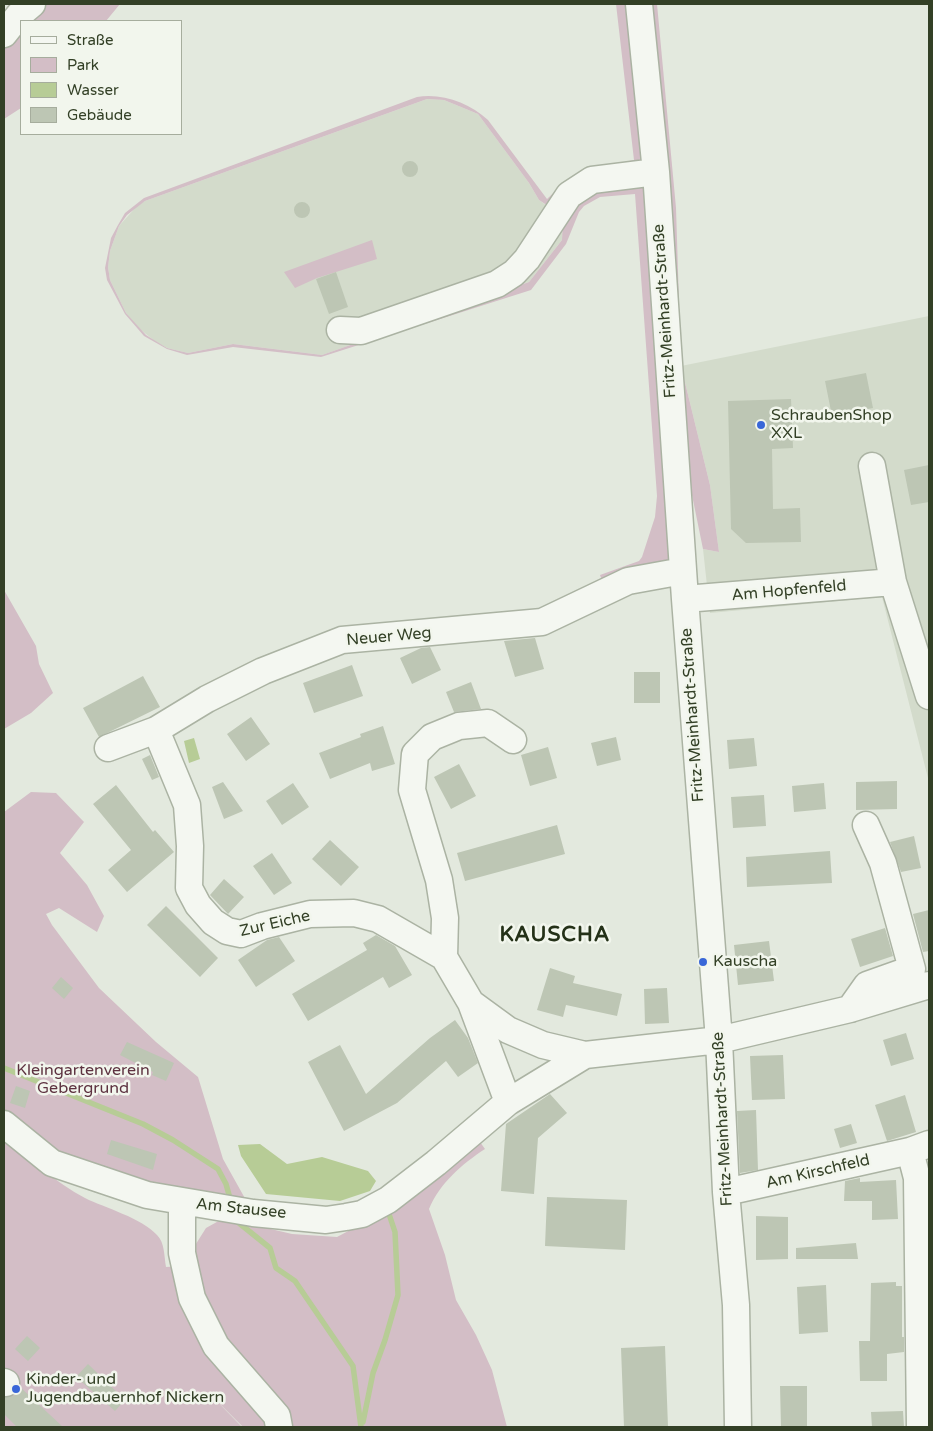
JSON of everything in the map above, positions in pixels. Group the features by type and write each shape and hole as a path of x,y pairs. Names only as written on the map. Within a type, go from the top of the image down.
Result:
{"street":[{"name":"Fritz-Meinhardt-Straße","path":"639,4 656,172 685,600 719,1040 726,1192 736,1305 738,1427"},
{"path":"340,330 361,330 497,284 514,273 527,259 569,195 592,180 656,172"},
{"path":"872,466 893,582 929,696"},
{"name":"Neuer Weg","path":"108,748 156,730 207,699 263,671 342,640 542,622 628,581 683,571"},
{"name":"Am Hopfenfeld","path":"685,600 893,582"},
{"path":"444,957 445,918 439,880 412,790 415,754 432,737 459,726 488,723 513,740"},
{"name":"Zur Eiche","path":"156,730 187,805 190,846 189,888 198,905 213,922 234,934 310,914 354,913 378,919 444,957 471,1003 508,1102"},
{"path":"850,1009 867,985 912,969 883,863 866,824"},
{"name":"Zur Eiche","path":"471,1003 508,1030 543,1045 584,1055 719,1040 850,1009 929,985"},
{"name":"Zur Eiche","path":"469,1133 508,1102 584,1055"},
{"name":"Am Stausee","path":"4,1124 52,1163 147,1196 231,1210 326,1220 362,1214 382,1204 436,1163 469,1133"},
{"name":"Am Kirschfeld","path":"726,1192 920,1148 917,1178 920,1427"},
{"path":"182,1202 182,1253 192,1298 216,1346 277,1416 279,1427"}],"shaded area":[{"path":"427,99 444,100 478,114 529,183 539,200 563,218 562,240 529,282 322,355 233,344 188,353 167,348 156,342 136,326 126,313 110,280 108,267 110,251 119,226 137,206 145,201"},
{"path":"929,316 929,782 882,597 710,613 703,549 719,552 710,485 681,366"}],"green space":[{"path":"45,4 120,4 107,20 28,20"},
{"path":"616,4 632,4 645,159 551,208 539,200 529,183 478,114 444,100 427,99 145,201 127,215 119,226 110,251 108,267 110,280 126,313 146,335 167,348 188,353 233,344 322,355 529,282 562,240 563,218 582,194 631,181 648,188 672,560 604,586 600,575 639,561 642,557 655,517 657,496 635,194 600,197 584,206 579,212 566,244 531,290 321,357 233,347 187,355 167,349 144,336 125,314 107,280 105,268 111,238 118,225 125,213 144,198 417,97 446,98 464,104 481,114 488,120 547,199 568,179 588,170 634,160"},
{"path":"651,4 657,4 676,208 681,366 710,485 719,552 703,549 683,451 658,58"},
{"path":"20,28 20,109 4,119 4,48"},
{"path":"372,240 377,259 317,278 295,288 284,272"},
{"path":"4,590 36,646 39,664 53,693 31,713 4,729"},
{"name":"Kleingartenverein Gebergrund","path":"31,792 56,793 84,822 60,853 87,885 104,916 97,932 59,908 46,914 52,925 99,988 156,1042 198,1077 223,1159 247,1202 195,1196 52,1156 4,1115 4,812"},
{"path":"4,1135 42,1169 74,1192 133,1218 150,1229 162,1242 166,1267 182,1266 206,1228 224,1218 292,1234 337,1237 373,1218 480,1142 485,1149 452,1175 439,1191 429,1209 445,1255 456,1300 476,1335 492,1370 507,1427 243,1427 208,1392 242,1427 4,1427"}],"water":[{"path":"194,738 200,759 189,763 184,741"},
{"path":"260,1144 287,1164 322,1157 368,1171 376,1181 370,1191 340,1201 266,1194 241,1156 238,1145"}],"building":[{"path":"407,161 413,161 418,166 416,175 407,177 402,172 402,166"},
{"path":"299,202 305,202 310,207 308,216 299,218 294,213 294,207"},
{"path":"336,272 348,307 329,314 316,279"},
{"path":"866,373 873,408 832,416 825,381"},
{"path":"791,399 793,448 772,449 773,509 800,508 801,542 746,543 731,529 728,401"},
{"path":"929,465 929,502 911,505 904,470"},
{"path":"535,638 544,669 515,677 504,641"},
{"path":"430,647 441,670 412,684 400,658 421,648"},
{"path":"352,665 363,696 314,713 303,683"},
{"path":"634,672 660,672 660,703 634,703"},
{"path":"143,676 160,707 99,737 83,708"},
{"path":"471,682 481,709 454,712 446,692"},
{"path":"251,717 270,744 246,761 227,734"},
{"path":"383,726 395,764 372,771 370,763 330,779 319,753 361,737 360,734"},
{"path":"616,737 621,760 597,766 591,743"},
{"path":"754,738 757,766 729,769 727,740"},
{"path":"548,747 557,778 530,786 521,755"},
{"path":"150,755 159,777 152,780 142,759"},
{"path":"459,764 476,796 451,809 434,777"},
{"path":"897,781 897,809 856,810 856,782"},
{"path":"223,782 243,811 224,819 212,787"},
{"path":"293,783 309,807 282,825 266,801"},
{"path":"824,783 826,809 794,812 792,786"},
{"path":"116,785 153,832 155,830 174,852 127,892 108,870 131,850 93,804"},
{"path":"764,795 766,826 733,828 731,797"},
{"path":"557,825 565,854 465,881 457,853"},
{"path":"914,836 921,868 901,872 890,842"},
{"path":"330,840 359,867 341,886 312,859"},
{"path":"830,851 832,883 747,887 746,857"},
{"path":"272,853 292,883 274,895 253,866"},
{"path":"224,879 244,897 228,914 210,895"},
{"path":"166,906 218,958 200,977 147,925"},
{"path":"929,910 929,951 923,952 913,914"},
{"path":"885,928 893,956 860,967 851,939"},
{"path":"376,935 395,946 412,975 389,988 383,977 308,1021 292,994 367,950 363,943"},
{"path":"279,937 295,961 256,987 238,960 267,940"},
{"path":"769,941 774,981 738,985 734,945"},
{"path":"550,968 575,976 573,983 622,994 617,1016 566,1005 563,1017 537,1010"},
{"path":"61,977 73,988 64,999 52,988"},
{"path":"667,988 669,1023 645,1024 644,989"},
{"path":"455,1020 468,1038 478,1063 458,1077 446,1061 397,1103 344,1131 308,1062 340,1045 366,1094 430,1038"},
{"path":"906,1033 914,1059 891,1066 883,1040"},
{"path":"127,1042 174,1063 166,1081 152,1075 153,1072 120,1055"},
{"path":"783,1055 785,1099 752,1100 750,1056"},
{"path":"16,1086 30,1091 25,1108 10,1103"},
{"path":"550,1094 567,1113 538,1138 534,1194 501,1191 506,1124"},
{"path":"905,1095 916,1132 887,1141 875,1105"},
{"path":"756,1110 758,1170 740,1173 737,1111"},
{"path":"851,1124 857,1143 840,1148 834,1129"},
{"path":"111,1140 157,1154 153,1170 107,1154"},
{"path":"860,1178 860,1182 896,1180 898,1219 872,1220 872,1201 844,1201 845,1181"},
{"path":"547,1197 627,1200 625,1250 545,1246"},
{"path":"756,1216 788,1217 788,1259 756,1260"},
{"path":"856,1243 858,1259 796,1259 796,1248"},
{"path":"896,1282 896,1286 902,1286 902,1337 904,1337 904,1352 887,1354 887,1381 860,1381 859,1341 870,1341 871,1283"},
{"path":"826,1285 828,1332 799,1334 797,1287"},
{"path":"27,1336 40,1348 28,1361 15,1349"},
{"path":"665,1346 668,1427 624,1427 621,1348"},
{"path":"88,1364 125,1400 115,1411 76,1377"},
{"path":"780,1386 807,1386 807,1427 781,1427"},
{"name":"Kinder- und Jugendbauernhof Nickern","path":"20,1387 63,1427 17,1427 4,1414 4,1397 14,1396"},
{"path":"903,1411 904,1427 872,1427 871,1412"}],"waterway":[{"path":"4,1068 143,1124 173,1140 218,1169 226,1184 231,1202"},
{"path":"363,1422 373,1373 398,1295 395,1232 387,1208"},
{"path":"234,1219 270,1248 276,1268 295,1281 353,1366 361,1427"}],"place":[{"name":"SchraubenShop XXL","path":"761,425"},
{"name":"Kauscha","path":"703,962"},
{"name":"Kinder- und Jugendbauernhof Nickern","path":"16,1389"}],"district":[{"name":"KAUSCHA","path":"555,935"}]}
